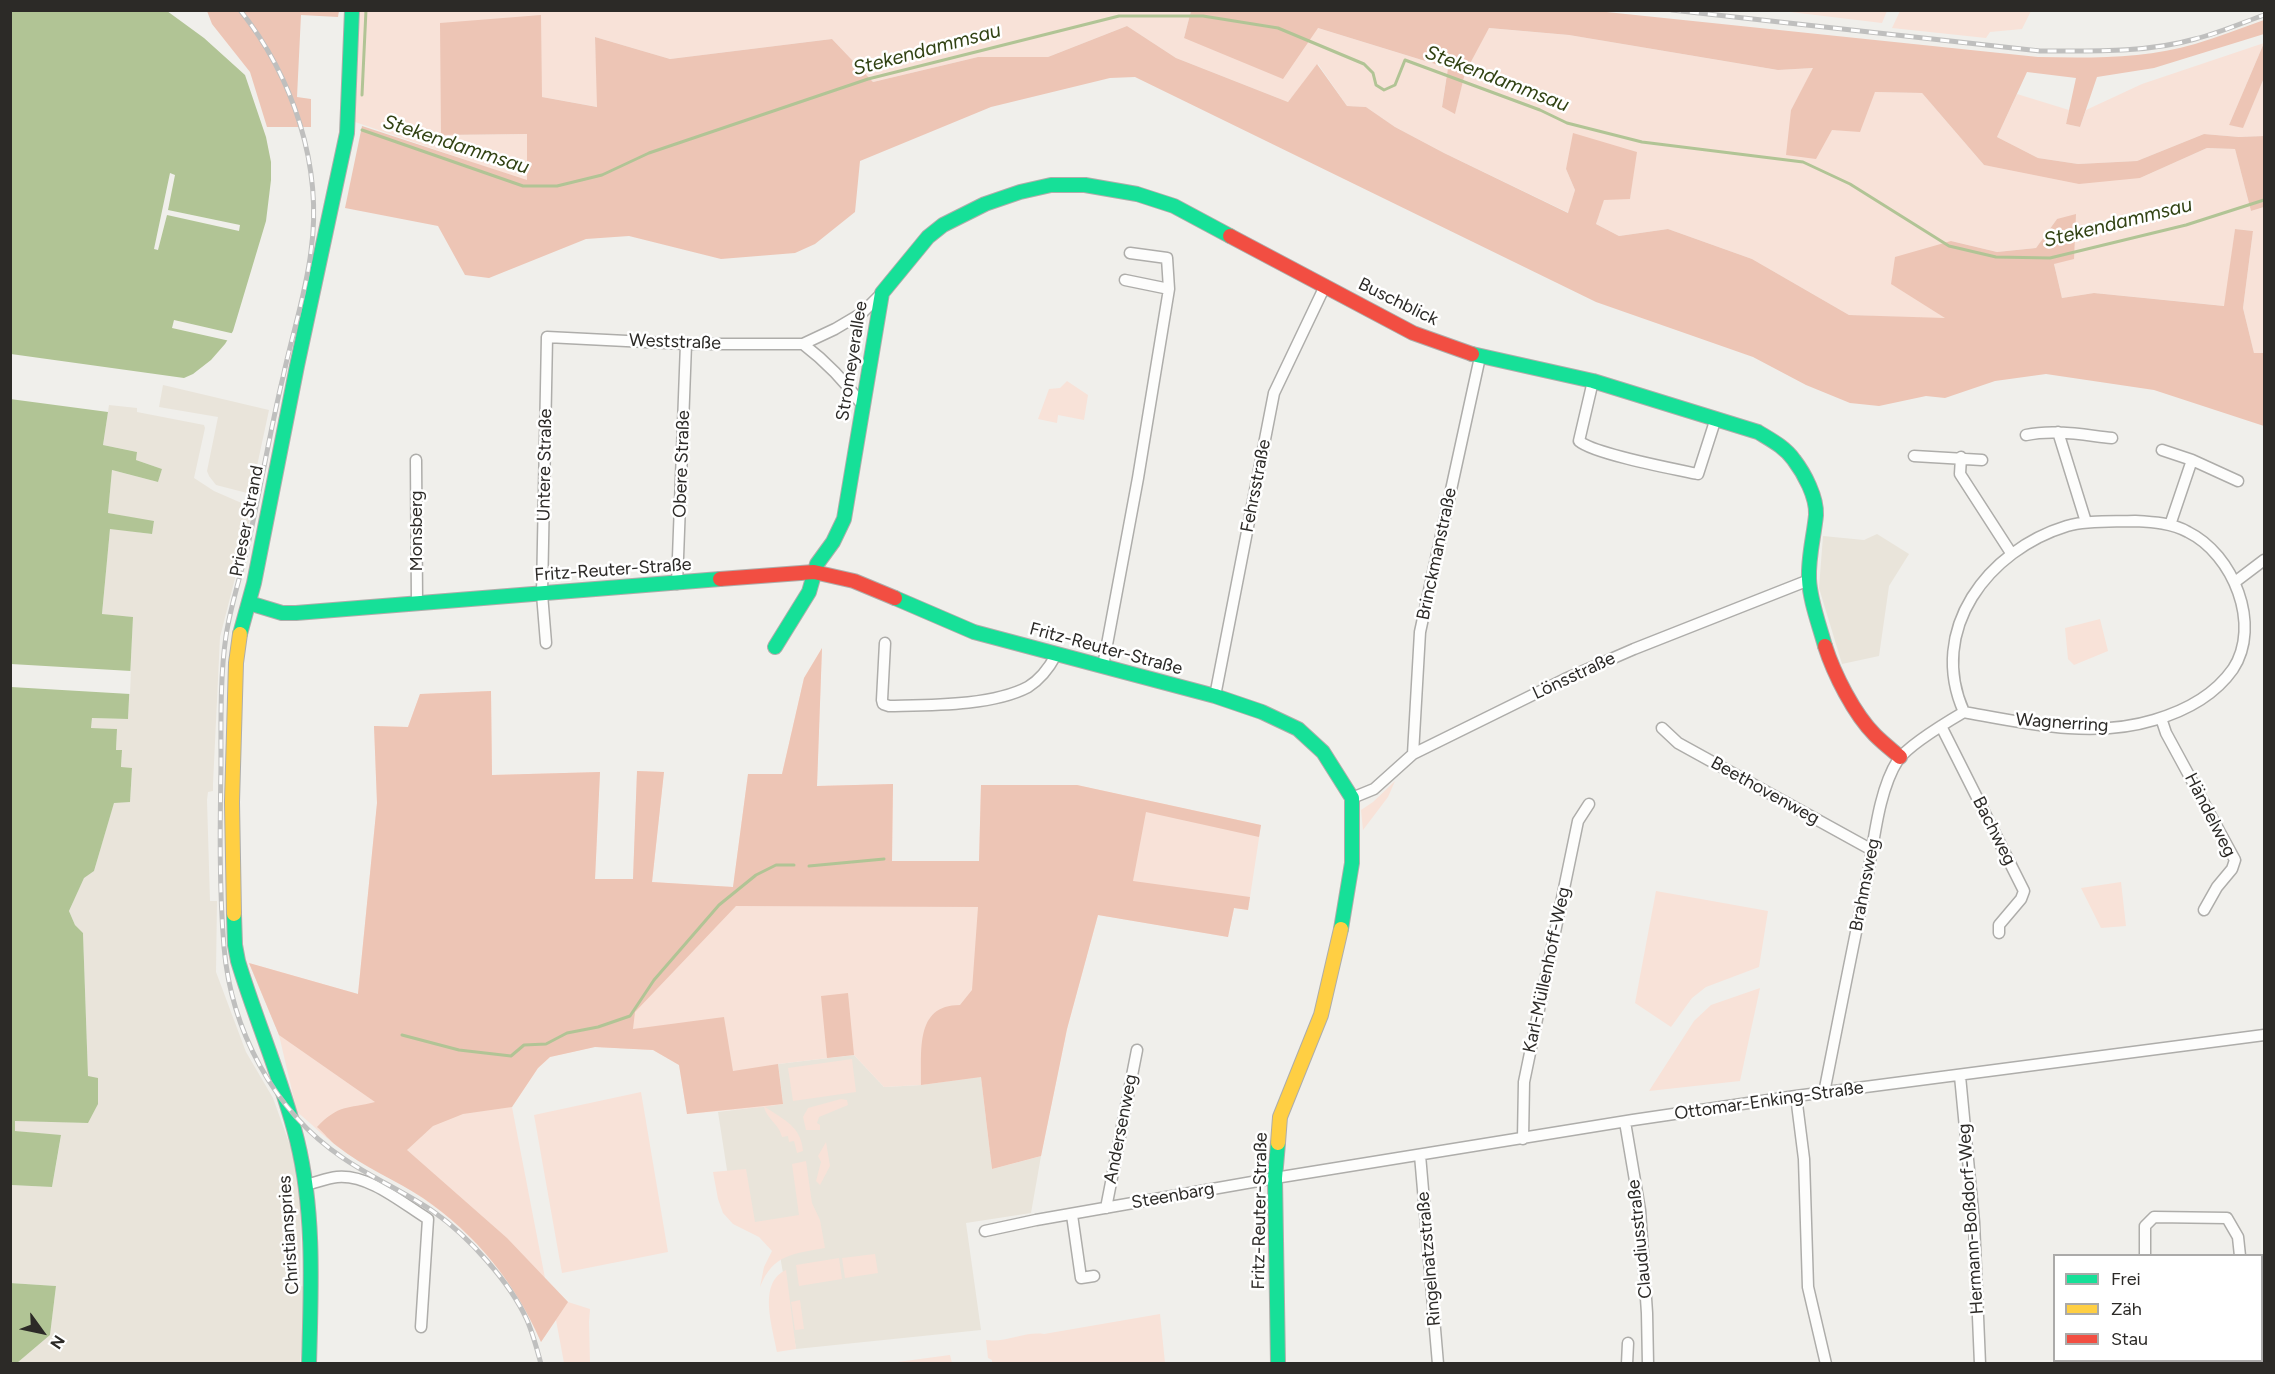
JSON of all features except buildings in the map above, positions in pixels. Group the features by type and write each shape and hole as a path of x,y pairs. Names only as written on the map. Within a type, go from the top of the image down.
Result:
{"street":[{"name":"Prieser Strand","path":"266,1038 237,961 233,914 232,802 236,663 347,133 352,10"},
{"name":"Stromeyerallee","path":"775,647 809,592 821,557 833,542 844,519 882,293 927,237 943,225 985,204 1020,192 1051,185 1085,185 1137,194 1174,206 1200,220"},
{"name":"Buschblick","path":"1200,220 1413,333 1480,357 1593,381 1716,418 1758,432 1778,444 1794,459 1811,491 1816,512 1809,580 1823,639 1843,688 1858,714 1869,728 1900,757"},
{"path":"1103,666 1138,478 1169,289 1167,258 1130,253"},
{"path":"1125,280 1169,289"},
{"name":"Fehrsstraße","path":"1215,696 1274,393 1325,286"},
{"name":"Weststraße","path":"547,337 686,344 803,344 835,330 862,313 882,293"},
{"name":"Untere Straße","path":"546,643 542,594 547,337"},
{"name":"Obere Straße","path":"677,584 686,344"},
{"path":"803,344 843,378 863,406"},
{"name":"Brinckmanstraße","path":"1413,754 1420,632 1480,357"},
{"path":"1593,381 1579,441 1584,446 1698,474 1716,418"},
{"path":"2058,432 2086,522"},
{"path":"2026,435 2058,432 2112,438"},
{"path":"2162,450 2192,460 2238,481"},
{"path":"1914,456 1983,459"},
{"path":"1961,457 1960,474 2011,553"},
{"name":"Monsberg","path":"416,460 417,602"},
{"path":"2170,525 2192,460"},
{"name":"Wagnerring","path":"2135,521 2170,525 2188,531 2218,554 2235,582 2239,595 2243,621 2243,643 2240,656 2233,669 2211,692 2196,703 2161,718 2133,725 2077,728 2018,722 1964,712 1953,683 1952,652 1958,629 1975,591 1998,564 2033,540 2052,531 2086,522 2135,521"},
{"path":"2235,582 2265,560"},
{"name":"Fritz-Reuter-Straße","path":"249,603 282,613 296,613 814,572 854,581 974,632 1215,696 1262,712 1298,729 1323,752 1352,798 1352,863 1340,937 1321,1015 1280,1117 1275,1178 1278,1364"},
{"name":"Lönsstraße","path":"1352,798 1374,789 1413,754 1565,679 1634,649 1809,580"},
{"path":"885,643 882,700 883,704 889,706 948,705 1004,695 1029,686 1046,673 1056,655"},
{"name":"Brahmsweg","path":"1824,1093 1872,850 1893,769 1900,757 1964,712"},
{"name":"Händelweg","path":"2161,718 2166,733 2235,860 2232,869 2217,887 2204,910"},
{"name":"Bachweg","path":"1941,726 2024,891 2021,899 1999,925 1999,933"},
{"name":"Beethovenweg","path":"1662,728 1678,743 1872,850"},
{"name":"Karl-Müllenhoff-Weg","path":"1523,1139 1524,1082 1578,821 1589,804"},
{"name":"Ottomar-Enking-Straße","path":"1275,1178 1797,1096 2265,1035"},
{"name":"Christianspries","path":"266,1038 292,1120 309,1211 311,1276 309,1364"},
{"name":"Andersenweg","path":"1106,1208 1137,1050"},
{"name":"Hermann-Boßdorf-Weg","path":"1960,1076 1974,1222 1980,1364"},
{"path":"1797,1096 1804,1159 1808,1287 1826,1364"},
{"name":"Claudiusstraße","path":"1625,1122 1640,1210 1648,1360 1628,1360 1628,1343"},
{"name":"Ringelnatzstraße","path":"1420,1155 1438,1364"},
{"path":"305,1185 336,1177 354,1178 379,1188 428,1219 421,1327"},
{"name":"Steenbarg","path":"985,1231 1275,1178"},
{"path":"1072,1215 1081,1278 1094,1276"},
{"path":"2145,1254 2145,1226 2154,1217 2164,1217 2227,1218 2238,1237 2240,1254"}],"shaded area":[{"path":"1887,10 1882,23 1782,11"},
{"path":"1900,10 2031,11 2022,29 1990,32 1986,38 1892,28"},
{"path":"11,11 167,11 204,38 245,75 266,137 271,162 266,221 233,331 211,360 193,374 184,378 11,354"},
{"path":"207,11 339,11 338,17 301,15 297,97 311,99 311,127 267,127 250,72 212,24"},
{"path":"360,11 1191,11 1184,38 1318,28 1448,68 1442,106 1455,113 1465,73 1488,28 1569,35 1778,70 1814,68 1791,110 1832,130 1875,92 1922,93 1984,165 2140,178 2207,148 2235,149 2251,211 2264,207 2264,353 2254,353 2243,308 2253,231 2235,229 2225,306 2094,293 2062,298 2054,264 2057,219 2036,248 1997,252 1951,241 1946,319 1849,315 1752,259 1668,229 1619,236 1596,224 1604,199 1630,199 1636,152 1566,169 1575,190 1569,213 1444,153 1395,127 1366,107 1347,106 1318,64 1288,102 1176,58 1127,26 1048,57 978,57 873,82 832,39 670,59 595,37 598,107 542,97 441,23 441,135 528,134 527,181 355,122"},
{"path":"1191,11 1597,11 2038,57 2137,55 2176,49 2264,20 2264,34 2154,68 2097,77 2080,127 2066,124 2076,78 2027,72 1997,137 2038,158 2078,164 2137,161 2204,134 2239,137 2264,136 2264,207 2251,211 2235,149 2207,148 2140,178 2079,184 1984,165 1922,93 1875,92 1860,132 1832,130 1816,159 1786,155 1791,110 1813,68 1778,70 1569,35 1489,28 1465,73 1455,114 1442,107 1448,68 1318,28 1283,79 1184,38"},
{"path":"541,15 542,97 597,107 595,37 670,59 832,39 873,82 978,57 1048,57 1127,26 1176,58 1288,102 1317,64 1347,106 1366,107 1395,127 1444,153 1568,213 1575,190 1566,169 1573,133 1637,152 1630,199 1604,200 1596,224 1619,236 1668,229 1752,259 1849,315 1945,318 1891,284 1895,257 1951,241 1997,252 2036,248 2057,219 2076,214 2074,259 2054,264 2062,298 2094,293 2224,306 2235,229 2253,231 2243,308 2254,353 2264,353 2264,426 2154,390 2046,374 1995,381 1945,398 1926,396 1879,406 1850,403 1806,385 1753,357 1596,302 1135,77 1110,78 991,107 860,161 855,212 815,244 795,253 721,259 629,236 586,239 489,278 465,275 438,226 345,208 362,126 527,180 527,134 441,135 440,23"},
{"path":"2264,43 2229,125 2243,127 2264,78 2264,136 2239,137 2204,134 2137,161 2078,164 2038,158 1997,137 2017,94 2069,110 2066,124 2080,127 2086,110 2142,84"},
{"path":"2264,43 2264,78 2243,128 2229,125"},
{"path":"1067,381 1088,395 1084,420 1058,415 1057,423 1038,419 1049,389 1060,388"},
{"path":"163,385 269,410 251,494 216,485 209,476 207,471 218,417 159,407"},
{"path":"10,399 108,412 103,445 137,452 136,460 162,469 158,482 112,470 108,513 154,521 152,534 110,529 102,614 133,617 128,719 92,718 91,728 117,729 116,750 122,750 121,767 132,768 130,802 114,803 94,871 84,878 69,911 75,925 83,933 88,1076 98,1078 98,1104 88,1123 15,1121 15,1131 61,1135 52,1187 11,1185"},
{"path":"109,405 137,408 137,412 204,425 194,478 214,491 253,508 220,637 213,791 208,792 207,800 210,901 217,901 216,972 246,1052 273,1098 292,1151 301,1209 300,1286 307,1287 300,1363 17,1363 50,1335 56,1286 11,1283 10,1185 52,1187 61,1136 14,1131 15,1120 87,1123 88,1076 83,933 75,925 69,911 84,877 94,871 114,802 130,801 132,769 121,768 122,751 116,750 117,729 91,728 92,718 128,719 133,617 102,615 110,528 151,534 154,522 108,513 112,470 158,482 162,469 136,460 137,452 103,445"},
{"path":"1877,534 1909,554 1889,586 1879,656 1842,664 1819,588 1823,536 1864,540"},
{"path":"2100,619 2108,651 2074,665 2068,659 2065,628"},
{"path":"822,648 817,786 893,784 892,861 979,861 981,785 1077,785 1261,825 1248,910 1234,908 1228,937 1098,915 1067,1029 1041,1156 992,1169 981,1077 921,1085 884,1087 854,1055 778,1064 783,1104 765,1107 790,1124 799,1135 803,1151 797,1153 794,1141 789,1142 788,1136 782,1137 764,1107 687,1114 679,1065 653,1050 595,1047 550,1057 538,1068 512,1107 545,1278 568,1302 590,1309 590,1363 564,1363 556,1320 541,1342 507,1281 493,1262 461,1228 414,1192 338,1147 297,1112 279,1035 249,963 358,994 377,803 374,726 408,727 420,694 491,691 492,775 600,772 595,879 633,879 637,771 664,772 652,882 733,887 748,774 782,774 804,678"},
{"path":"822,648 817,786 893,784 892,861 979,861 981,785 1077,785 1261,825 1259,837 1146,812 1133,881 1250,897 1248,910 1234,908 1228,937 1098,915 1067,1029 1041,1156 992,1169 981,1077 921,1085 922,1045 928,1022 935,1013 945,1007 960,1005 972,990 978,907 736,906 635,1012 633,1029 724,1017 733,1071 778,1064 783,1104 687,1114 679,1065 653,1050 595,1047 550,1057 538,1068 512,1107 463,1114 433,1126 407,1150 507,1238 568,1302 541,1342 507,1280 477,1244 423,1198 347,1154 317,1127 331,1114 375,1102 279,1035 249,963 358,994 377,803 374,726 408,727 420,694 491,691 492,775 600,772 595,879 633,879 637,771 664,772 652,882 733,887 748,774 782,774 804,678"},
{"path":"1395,781 1388,797 1363,830 1361,810"},
{"path":"2121,882 2126,926 2101,928 2081,888"},
{"path":"1656,891 1768,911 1759,967 1706,987 1692,998 1671,1027 1635,1003"},
{"path":"1760,988 1740,1081 1649,1091 1694,1021 1711,1005"},
{"path":"848,993 854,1055 827,1058 821,996"},
{"path":"854,1055 884,1087 921,1085 981,1076 992,1169 1041,1156 1031,1213 966,1223 981,1330 796,1349 778,1244 744,1226 731,1196 718,1112 783,1104 778,1064"},
{"path":"852,1059 856,1092 793,1101 788,1068"},
{"path":"641,1092 668,1252 562,1273 534,1115"},
{"path":"841,1099 847,1100 848,1105 819,1117 817,1123 820,1125 820,1130 806,1130 803,1117 808,1108"},
{"path":"826,1142 830,1166 820,1185 816,1181 821,1162 818,1156"},
{"path":"806,1161 812,1203 820,1220 825,1248 785,1257 771,1268 760,1287 764,1267 772,1251 759,1237 733,1224 723,1213 713,1172 746,1169 755,1222 799,1215 792,1164"},
{"path":"875,1254 878,1273 845,1278 842,1258"},
{"path":"839,1258 842,1279 799,1286 796,1265"},
{"path":"786,1270 796,1349 777,1352 770,1319 769,1295 777,1276"},
{"path":"10,1283 56,1286 50,1335 17,1363 11,1363"},
{"path":"800,1300 804,1329 795,1330 791,1302"},
{"path":"1160,1314 1165,1363 992,1364 992,1360 988,1358 986,1340 1044,1334"},
{"path":"950,1355 952,1363 890,1363"}],"pier":[{"path":"170,173 175,175 168,210 240,225 239,231 167,215 158,250 154,249"},
{"path":"174,320 235,334 230,341 172,328"},
{"path":"11,664 131,671 130,694 11,687"}],"waterway":[{"path":"362,95 366,10"},
{"name":"Stekendammsau","path":"362,130 523,186 557,186 602,175 649,153 868,79 1119,16 1203,16 1278,28 1364,64 1373,73 1376,85 1384,90 1395,85 1405,60 1540,110 1567,123 1642,142 1803,162 1850,184 1949,246 1996,257 2050,258 2186,225 2264,200"},
{"path":"809,866 884,859"},
{"path":"402,1035 459,1050 511,1056 524,1045 546,1044 567,1033 598,1027 630,1016 654,980 719,905 756,875 776,865 794,865"}],"railway":[{"path":"240,10 259,36 275,64 300,124 308,155 314,219 306,282 278,397 224,651 221,700 220,856 222,924 228,978 246,1037 260,1066 276,1092 296,1117 318,1139 343,1158 434,1212 474,1247 499,1275 520,1305 541,1364"},
{"path":"1672,10 2040,51 2118,50 2176,44 2204,37 2264,15"}],"traffic: fast":[{"path":"240,634 254,583 297,366 347,133 352,10"},
{"path":"775,647 809,592 817,564 833,542 844,519 882,293 928,237 943,225 985,204 1020,192 1051,185 1085,185 1137,194 1174,206 1230,236"},
{"path":"1472,354 1593,381 1758,432 1782,448 1802,472 1816,508 1809,579 1813,604 1825,646"},
{"path":"249,603 282,613 296,613 720,579"},
{"path":"895,598 974,632 1215,696 1262,712 1298,729 1323,752 1352,798 1352,863 1341,929"},
{"path":"234,914 238,961 284,1095 303,1168 310,1251 309,1364"},
{"path":"1278,1143 1275,1178 1278,1364"}],"traffic: slow":[{"path":"234,914 232,802 236,663 240,634"},
{"path":"1278,1143 1280,1117 1321,1015 1341,929"}],"traffic: jam":[{"path":"1230,236 1413,333 1472,354"},
{"path":"720,579 814,572 854,581 895,598"},
{"path":"1825,646 1839,681 1852,705 1875,735 1900,757"}]}
